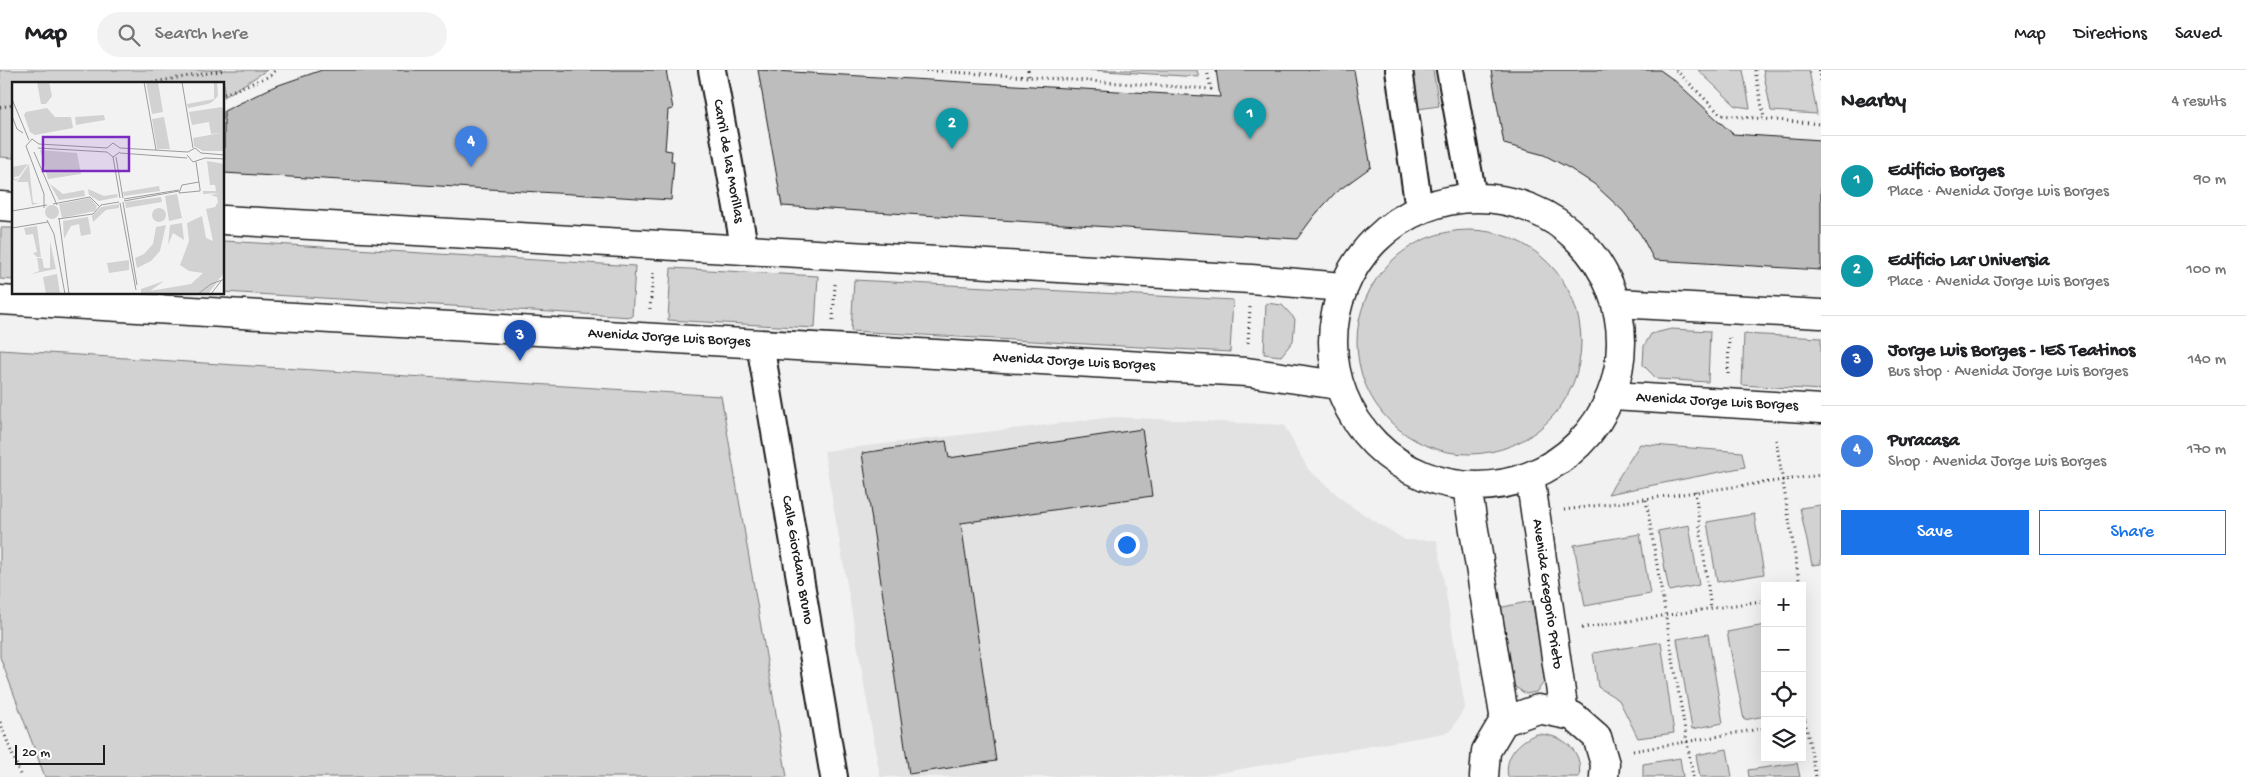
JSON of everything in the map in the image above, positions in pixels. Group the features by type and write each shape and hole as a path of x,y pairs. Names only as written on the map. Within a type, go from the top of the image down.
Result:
{"main road":[{"path":"1473,197 1520,204 1563,226 1596,260 1617,303 1622,340 1618,377 1612,396 1586,438 1562,459 1530,476 1501,485 1467,487 1425,477 1386,456 1357,424 1338,385 1332,336 1342,287 1361,255 1387,228 1419,209 1446,200 1473,197"},
{"path":"225,220 1251,279 1342,287"},
{"name":"Avenida Jorge Luis Borges","path":"0,300 1247,372 1338,385"},
{"path":"1617,303 1821,314"},
{"name":"Avenida Jorge Luis Borges","path":"1612,396 1821,409"},
{"name":"Avenida Gregorio Prieto","path":"1530,476 1564,712"},
{"path":"1467,487 1505,721"},
{"path":"1484,777 1486,751 1505,721 1538,708 1564,712 1573,716 1596,737 1605,764 1604,777"}],"street":[{"name":"Carril de las Morillas","path":"712,70 745,251"},
{"path":"1400,70 1419,209"},
{"path":"1450,70 1473,197"},
{"name":"Calle Giordano Bruno","path":"760,344 834,777"}],"path":[{"path":"154,82 226,70"},
{"path":"225,94 270,76 275,70"},
{"path":"921,70 1211,89 1207,70"},
{"path":"1028,70 1029,76"},
{"path":"1676,70 1721,115 1821,124"},
{"path":"1755,70 1764,119"},
{"path":"1819,70 1821,81"},
{"path":"650,310 654,264"},
{"path":"832,329 835,282"},
{"path":"1248,346 1250,301"},
{"path":"1728,375 1730,330"},
{"path":"1776,440 1799,582"},
{"path":"1556,511 1821,475"},
{"path":"1695,491 1711,608"},
{"path":"1646,500 1693,777"},
{"path":"1576,629 1761,600"},
{"path":"0,722 21,777"},
{"path":"1633,751 1761,729"},
{"path":"1806,730 1816,777"}],"shaded area":[{"path":"0,70 267,70 225,96 225,82 12,82 12,158 0,157"},
{"path":"1089,70 1197,70 1199,77"},
{"path":"1411,70 1433,70 1439,106 1418,109"},
{"path":"1698,70 1743,70 1750,108 1736,106"},
{"path":"1763,70 1809,70 1817,114 1771,111"},
{"path":"1,228 12,228 12,280 0,279"},
{"path":"1458,230 1480,230 1512,238 1522,243 1540,255 1556,271 1573,299 1579,320 1581,342 1579,364 1573,385 1556,413 1540,429 1512,446 1480,454 1458,454 1426,446 1416,441 1398,429 1382,413 1365,385 1357,353 1357,331 1365,299 1370,289 1382,271 1398,255 1426,238"},
{"path":"225,241 635,266 632,317 225,292"},
{"path":"671,268 818,276 815,328 668,320"},
{"path":"854,280 1233,300 1230,352 851,331"},
{"path":"1266,303 1282,305 1295,319 1293,341 1281,356 1264,354"},
{"path":"1671,329 1710,331 1708,382 1657,379 1643,365 1644,346 1651,334"},
{"path":"1744,334 1821,338 1821,390 1742,385"},
{"path":"0,350 721,396 787,777 45,777 0,657"},
{"path":"1114,417 1284,425 1308,469 1349,505 1405,540 1437,540 1465,707 1450,732 1196,777 880,777 824,451"},
{"path":"1640,444 1742,452 1745,467 1608,494"},
{"path":"1821,505 1821,564 1812,565 1800,508"},
{"path":"1754,514 1764,574 1717,582 1707,522"},
{"path":"1689,525 1699,585 1669,591 1658,531"},
{"path":"1640,534 1650,594 1585,606 1574,545"},
{"path":"1532,601 1546,680 1536,692 1526,694 1512,685 1498,608"},
{"path":"1761,626 1761,717 1744,720 1727,632"},
{"path":"1708,634 1723,723 1692,729 1677,639"},
{"path":"1661,642 1674,733 1638,738 1619,700 1598,687 1593,653"},
{"path":"1536,734 1554,737 1569,745 1578,758 1580,767 1579,777 1508,777 1507,769 1510,756 1523,741"},
{"path":"1727,749 1732,777 1700,777 1696,755"},
{"path":"1680,758 1683,777 1643,777 1643,764"},
{"path":"1797,763 1800,777 1749,777 1748,770"}],"building":[{"path":"322,70 666,70 673,109 668,110 665,150 672,151 671,161 674,161 671,200 225,173 225,111 273,87"},
{"path":"758,70 1220,97 1216,70 1354,70 1371,167 1335,193 1314,216 1297,239 782,206"},
{"path":"1491,70 1660,70 1674,80 1733,134 1821,140 1821,270 1654,260 1641,235 1623,211 1594,184 1544,155 1504,144"},
{"path":"1142,429 1152,496 961,523 996,761 909,774 862,453 946,441 949,458"}],"place":[{"name":"Edificio Borges","path":"1250,139"},
{"name":"Edificio Lar Universia","path":"952,149"},
{"name":"Puracasa","path":"471,167"},
{"name":"Jorge Luis Borges - IES Teatinos","path":"520,361"}]}
